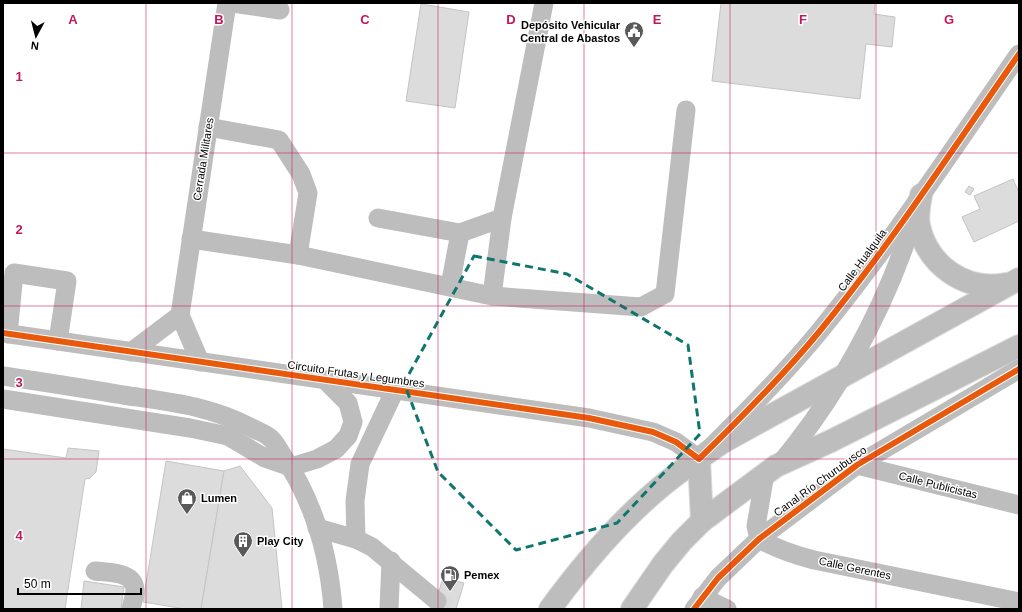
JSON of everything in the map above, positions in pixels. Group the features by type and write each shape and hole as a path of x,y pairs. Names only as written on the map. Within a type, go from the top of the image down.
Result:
{"main road":[{"path":"919,198 918,212 922,236 927,248 942,267 957,278 975,284 987,286 1015,281"},
{"path":"550,609 584,564 627,518 664,485 723,442 1015,281"},
{"name":"Canal Río Churubusco","path":"632,609 663,564 682,541 702,521 772,470 1019,346"},
{"path":"699,460 702,521"}],"street":[{"name":"Cerrada Militares","path":"180,315 227,3"},
{"path":"232,3 280,10"},
{"path":"492,296 502,218 544,3"},
{"name":"Calle Hualquila","path":"699,460 772,385 819,332 856,285 919,198 1019,54"},
{"path":"191,239 298,255 492,296 641,307 665,294 686,110"},
{"path":"208,127 279,140 301,174 308,193 298,255"},
{"name":"Calle Hualquila","path":"772,470 809,426 841,378 869,328 885,294 912,224 919,198"},
{"path":"378,218 460,233 502,218"},
{"path":"450,286 460,233"},
{"path":"5,333 14,273 67,281 58,341"},
{"path":"131,352 180,315 200,362"},
{"name":"Circuito Frutas y Legumbres","path":"5,333 326,381 589,418 653,432 676,442 699,460"},
{"name":"Canal Río Churubusco","path":"698,603 718,578 759,539 857,465 1018,370"},
{"path":"3,376 198,406 233,418 270,437 291,468 306,494 315,518 326,552 331,578 333,609"},
{"path":"3,399 190,428 228,436 265,458 291,468 317,459 336,449 348,436 353,422 348,403 326,381"},
{"path":"356,539 355,501 360,464 395,390"},
{"name":"Calle Publicistas","path":"857,465 1019,505"},
{"path":"759,539 756,526 772,470"},
{"path":"317,528 356,539 372,547 391,561 437,602"},
{"name":"Calle Gerentes","path":"759,539 790,554 814,560 1019,602"},
{"path":"389,609 391,561"},
{"path":"95,571 126,575 132,581 135,589 131,609"},
{"path":"698,603 727,609"}],"highlighted area":[{"path":"474,256 567,274 688,345 700,434 617,523 516,550 438,472 404,383"}],"building":[{"path":"721,3 875,3 874,14 895,17 892,47 866,44 860,99 712,81"},
{"path":"421,4 469,12 455,108 406,101"},
{"path":"1013,179 1019,193 1019,221 974,242 962,217 980,209 974,196"},
{"path":"969,186 974,189 970,195 965,192"},
{"path":"68,448 99,451 96,472 90,478 85,479 65,609 3,609 3,449 66,458"},
{"name":"Lumen","path":"166,461 224,471 201,609 185,609 143,602"},
{"name":"Play City","path":"240,466 272,508 282,609 201,609 224,471"},
{"name":"Pemex","path":"443,577 464,583 456,609 434,609"},
{"path":"84,581 124,587 121,609 81,609"}],"tunnel":[{"path":"437,601 449,609"}],"cycle path":[{"path":"3,333 589,418 653,432 676,442 699,459 776,381 805,349 846,299 922,195 1019,54"},
{"path":"694,609 718,578 759,539 857,465 1019,369"}],"place":[{"name":"Depósito Vehicular Central de Abastos","path":"634,48"},
{"name":"Lumen","path":"187,515"},
{"name":"Play City","path":"243,558"},
{"name":"Pemex","path":"450,592"}]}
